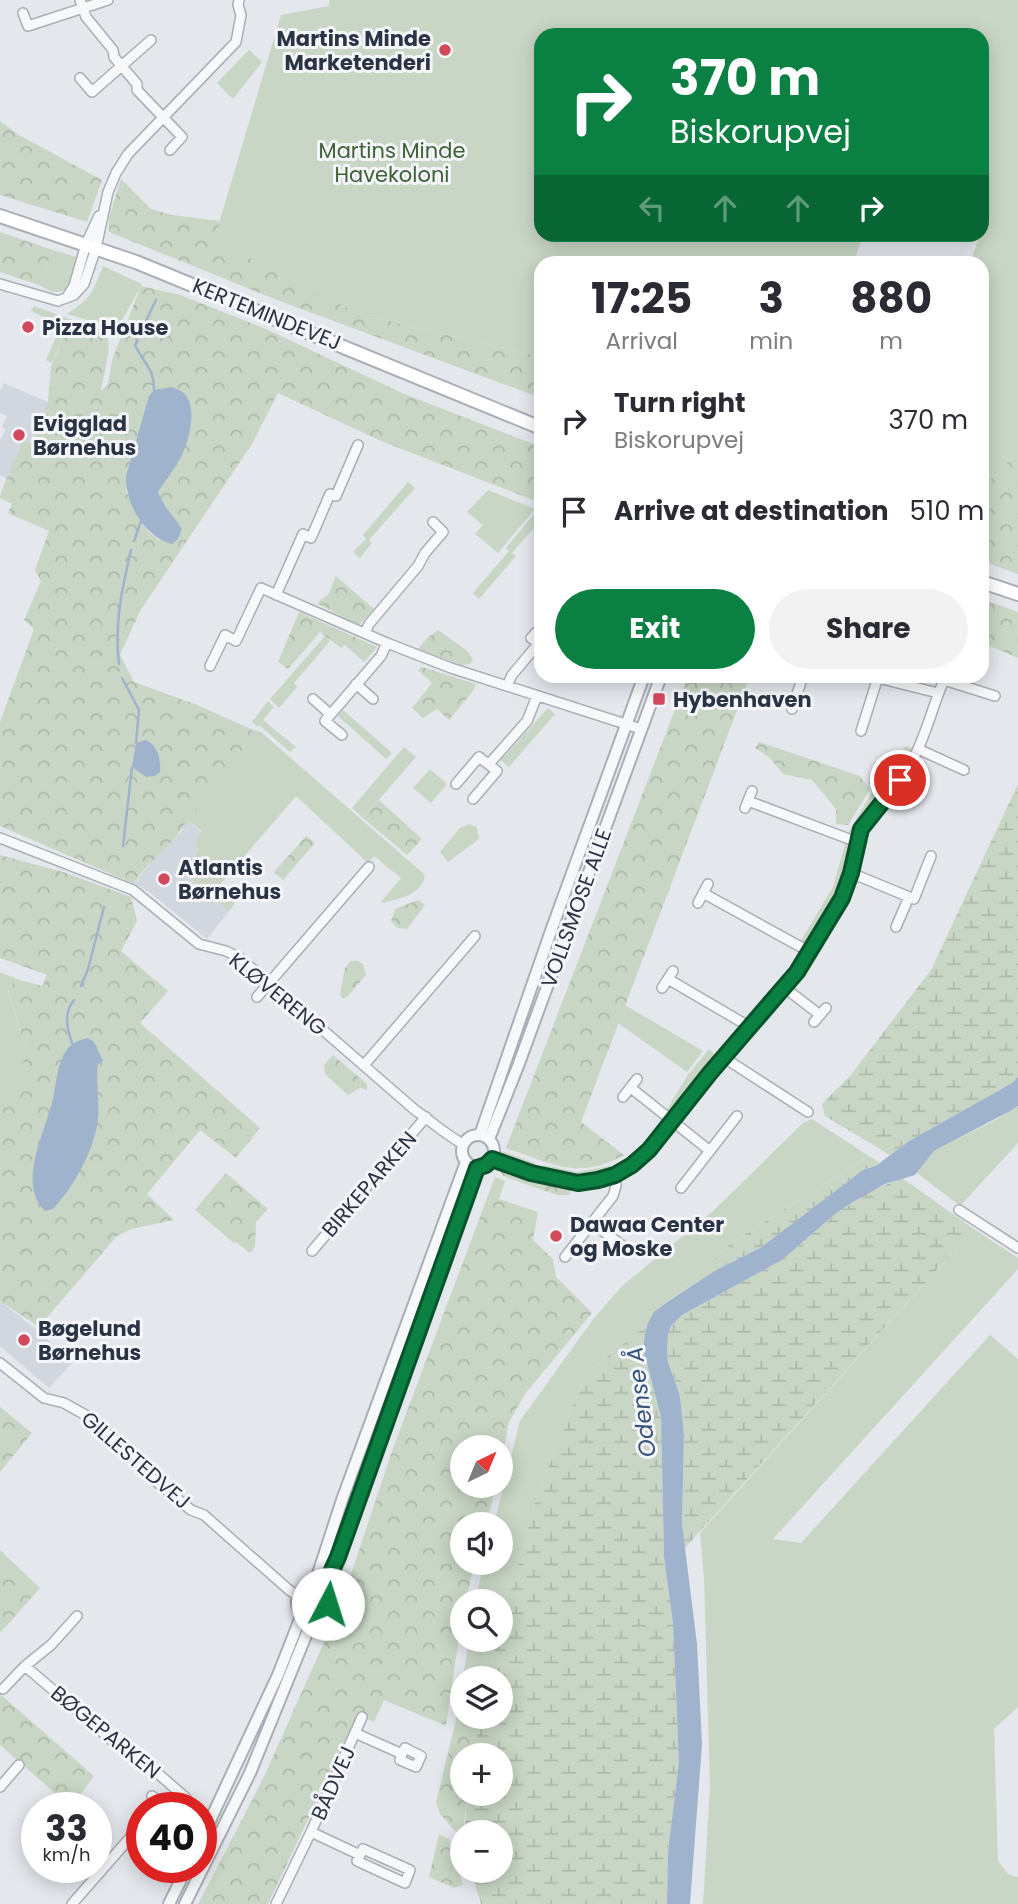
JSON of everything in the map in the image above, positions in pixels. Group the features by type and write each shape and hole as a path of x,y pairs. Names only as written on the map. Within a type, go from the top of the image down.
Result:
{"main road":[{"name":"KERTEMINDEVEJ","path":"0,216 91,246 224,297 534,424"},
{"path":"989,584 1018,594"}],"street":[{"path":"23,13 28,26 81,4 108,0"},
{"path":"1,287 58,301 74,295 84,284 91,246 116,173 128,154 236,42 241,15 239,0"},
{"path":"81,4 86,18 113,50 114,57 137,84 137,90 182,137 170,150"},
{"path":"80,79 92,92 151,40"},
{"path":"276,595 303,534 310,538 330,494 336,496 358,445"},
{"path":"365,634 369,624 418,566 443,531 433,522"},
{"path":"210,666 225,635 236,641 261,588 455,670 641,729"},
{"path":"342,735 325,721 381,656 387,643"},
{"path":"507,686 512,675 534,651"},
{"name":"VOLLSMOSE ALLE","path":"485,1137 548,940 641,683"},
{"name":"VOLLSMOSE ALLE","path":"485,1137 518,1066 658,683"},
{"path":"792,709 801,683"},
{"path":"861,731 872,683"},
{"path":"900,683 938,693"},
{"path":"492,1159 531,1173 578,1183 615,1175 649,1150 723,1057 785,988 810,952 842,898 861,829 900,780 918,749 943,683"},
{"path":"954,683 995,696"},
{"path":"356,684 373,699"},
{"path":"489,765 527,720 537,696"},
{"path":"313,699 330,714"},
{"path":"918,749 964,770"},
{"path":"456,784 479,757 496,771 473,799"},
{"path":"752,791 747,805 857,842"},
{"name":"KLØVERENG","path":"0,838 133,890 193,940 205,947 233,954 363,1065 453,1139 463,1144"},
{"path":"851,873 914,899 931,856"},
{"path":"257,997 369,867"},
{"path":"698,903 708,884"},
{"path":"703,893 810,952"},
{"path":"896,927 909,897"},
{"path":"363,1065 475,936"},
{"path":"662,988 671,975 750,1027"},
{"path":"785,988 820,1015"},
{"path":"723,1057 808,1112"},
{"path":"623,1097 638,1079"},
{"path":"631,1088 710,1150"},
{"path":"681,1188 737,1116"},
{"name":"BIRKEPARKEN","path":"312,1251 426,1117"},
{"path":"470,1136 485,1137 494,1147 492,1159 486,1165 471,1165 462,1154 463,1144 470,1136"},
{"path":"319,1588 342,1500 471,1165"},
{"path":"565,1257 613,1196 615,1175"},
{"path":"959,1210 1018,1248"},
{"path":"592,1223 623,1246"},
{"name":"GILLESTEDVEJ","path":"0,1363 44,1398 64,1403 89,1417 134,1457 152,1478 191,1510 204,1515 298,1596"},
{"path":"305,1588 319,1588 328,1599 327,1610 318,1617 307,1616 297,1602 298,1596 305,1588"},
{"path":"3,1689 51,1645 77,1616"},
{"path":"217,1805 307,1616"},
{"path":"186,1904 250,1773 307,1616"},
{"name":"BØGEPARKEN","path":"25,1666 122,1749 146,1763 179,1792"},
{"name":"BÅDVEJ","path":"276,1904 362,1717"},
{"name":"BÅDVEJ","path":"355,1733 402,1754"},
{"path":"0,1787 19,1765"},
{"name":"BÅDVEJ","path":"311,1832 360,1855"},
{"path":"72,1904 126,1842"},
{"name":"BÅDVEJ","path":"363,1849 410,1870 405,1883 357,1861 360,1855 363,1849"},
{"path":"169,1904 179,1883"}],"shaded area":[{"name":"Evigglad Børnehus","path":"4,383 48,402 30,443 24,440 8,479 0,475 0,440 6,430 2,427 7,416 0,413 0,391"},
{"name":"Atlantis Børnehus","path":"191,822 201,833 198,849 190,864 190,878 229,911 207,939 149,892 134,884 161,850 181,833 184,825"},
{"name":"Bøgelund Børnehus","path":"0,1301 42,1334 72,1363 49,1388 0,1346"}],"green space":[{"name":"Martins Minde Havekoloni","path":"329,0 1018,0 1018,450 989,480 989,256 972,256 978,242 989,242 989,28 534,28 534,242 861,242 856,256 534,256 534,355 385,320 366,318 214,240 281,15 329,6"},
{"path":"249,50 262,62 233,99 217,83"},
{"path":"0,121 19,135 102,180 87,222 0,195"},
{"path":"121,179 151,209 172,215 220,221 215,240 366,318 385,320 534,355 534,395 277,300 109,232 109,217"},
{"path":"0,232 53,250 39,285 0,272"},
{"path":"53,250 76,257 72,280 61,292 39,285"},
{"path":"103,266 142,284 120,324 114,328 67,314 90,294"},
{"path":"141,286 180,295 266,329 402,393 534,444 534,500 381,441 278,393 252,444 140,611 120,655 134,682 197,705 253,730 237,761 201,801 192,821 184,825 134,884 0,826 0,722 34,629 24,620 41,581 35,570 49,531 8,513 12,504 0,498 1,493 24,440 31,443 48,402 51,367 70,319 95,327 107,335 108,350 101,391 108,384 112,360","holes":["180,459 158,492 162,503 171,513 159,540 148,531 125,490"]},
{"path":"34,306 70,319 52,363 46,360 61,325 31,311"},
{"path":"1018,450 1018,574 989,564 989,480"},
{"path":"408,482 415,488 369,540 372,543 360,558 353,552 366,539 363,535"},
{"path":"488,490 534,509 498,553 475,534 483,525 467,512"},
{"path":"533,515 534,528 512,553 516,556 479,599 473,593 509,551 506,548"},
{"path":"336,576 374,609 359,625 318,604 328,595"},
{"path":"990,602 1018,612 1018,658 989,646"},
{"path":"299,612 377,647 364,662 345,645 341,648 320,632 288,669 278,662"},
{"path":"438,630 466,650 473,659 470,664 462,665 418,649"},
{"path":"325,636 330,641 294,683 297,687 279,708 270,699"},
{"path":"422,667 476,684 449,720 437,709 423,718 412,708 432,683 418,670"},
{"path":"685,683 747,683 581,1122 624,1155 608,1163 578,1168 551,1164 506,1148"},
{"path":"268,701 274,707 263,720 296,747 290,752 252,722"},
{"path":"548,708 555,714 509,767 501,760"},
{"path":"343,710 392,753 386,759 338,716"},
{"path":"253,730 261,732 425,875 420,887 403,897 381,902 401,878 374,856 368,863 296,796 218,887 235,903 229,911 190,878 188,871 198,849 196,843 201,831 191,822 200,801 237,761"},
{"path":"759,742 860,776 870,789 848,825 836,824 836,809 812,780 783,774 770,758 755,748"},
{"path":"906,746 914,749 909,758 851,835 848,833 874,789"},
{"path":"404,747 416,757 363,818 352,808"},
{"path":"430,769 447,784 431,803 413,788"},
{"path":"1018,784 1018,1077 890,1155 825,1116 822,1104 850,1076 931,970"},
{"path":"379,800 422,839 407,855 363,818"},
{"path":"469,824 477,827 479,839 448,862 440,852 460,828"},
{"path":"306,836 315,843 283,880 274,872"},
{"path":"846,841 853,847 844,884 813,941 807,946 800,942 833,887"},
{"path":"0,855 63,872 131,897 137,921 121,951 168,991 140,1023 260,1128 236,1158 200,1130 147,1194 174,1220 131,1229 116,1237 39,1327 0,1301 0,1098 13,1089 27,1052 8,989 17,979 42,986 47,975 0,958"},
{"path":"418,900 425,905 407,929 398,928 391,921 395,909"},
{"path":"351,961 363,964 366,975 347,997 343,998 340,994 345,968"},
{"path":"0,972 17,979 8,990 27,1052 13,1090 0,1098"},
{"path":"625,1005 703,1051 687,1072 618,1023"},
{"path":"709,1049 717,1057 674,1113 669,1114 666,1111 687,1076"},
{"path":"333,1055 367,1084 367,1090 360,1088 348,1095 325,1074 324,1065"},
{"path":"1018,1106 1018,1143 960,1206 917,1173 934,1151"},
{"path":"812,1119 869,1156 734,1241 656,1311 647,1325 597,1365 582,1383 537,1496 511,1589 478,1589 481,1575 513,1575 513,1512 497,1512 501,1498 513,1498 513,1449 520,1421 594,1318 622,1286 712,1212 803,1123"},
{"path":"502,1151 542,1168 544,1165 577,1172 610,1166 612,1171 585,1176 559,1174 506,1159 501,1154"},
{"path":"869,1156 880,1163 863,1170 760,1248 716,1270 666,1302 734,1241"},
{"path":"499,1167 554,1186 571,1188 570,1195 557,1195 508,1178 502,1175"},
{"path":"226,1173 268,1209 256,1222 255,1247 250,1253 195,1210"},
{"path":"495,1177 505,1181 499,1199 538,1212 533,1240 553,1259 556,1277 592,1313 525,1394 509,1422 506,1435 450,1435 450,1498 493,1498 489,1512 450,1512 450,1575 472,1575 468,1589 450,1589 450,1652 457,1652 455,1666 450,1666 450,1699 446,1726 384,1700 374,1722 358,1714 268,1904 198,1904 209,1883 217,1883 217,1867 262,1781 340,1607 392,1451"},
{"path":"902,1178 974,1229 684,1549 684,1434 680,1396 668,1362 668,1334 671,1326 682,1315 782,1260 835,1214 871,1191"},
{"path":"974,1229 1018,1258 1018,1269 773,1539 801,1543 990,1335 1018,1359 1018,1707 994,1729 998,1861 1009,1875 1018,1877 1018,1904 703,1904 710,1786 704,1579 700,1533"},
{"path":"647,1325 644,1339 661,1417 664,1557 673,1624 679,1762 668,1851 667,1904 481,1904 475,1883 513,1883 513,1820 465,1820 467,1806 513,1806 513,1743 476,1743 478,1729 513,1729 513,1666 491,1666 494,1652 513,1652 511,1589 537,1496 582,1383 597,1365"},
{"path":"0,1407 32,1433 0,1472"},
{"path":"0,1550 40,1588 0,1633"},
{"path":"467,1652 494,1652 491,1666 465,1666"},
{"path":"0,1694 94,1776 82,1792 54,1792 0,1745"},
{"path":"454,1729 462,1729 471,1743 450,1743"},
{"path":"462,1729 478,1729 476,1743 471,1743"},
{"path":"450,1745 450,1806 466,1806 465,1820 450,1820 450,1825 440,1814 436,1802"},
{"path":"439,1834 450,1842 450,1883 463,1885 454,1888 429,1877"}],"water":[{"path":"171,387 187,397 191,413 183,452 158,492 182,529 178,539 172,544 153,534 138,518 129,497 126,476 149,396 154,390"},
{"path":"146,740 156,749 159,758 160,772 155,776 146,777 132,767 136,743"},
{"path":"88,1038 94,1042 103,1061 98,1064 97,1071 97,1126 86,1159 74,1181 53,1209 45,1211 33,1188 35,1159 63,1056 73,1044"},
{"path":"1018,1077 1018,1106 934,1151 915,1175 885,1184 853,1202 782,1260 682,1315 671,1326 667,1352 680,1396 684,1435 682,1524 697,1644 702,1744 690,1904 667,1904 668,1851 679,1762 673,1624 664,1557 661,1417 644,1351 647,1325 654,1312 667,1302 716,1270 760,1248 863,1170 877,1165 909,1141 1012,1083"}],"waterway":[{"path":"142,329 156,300"},
{"path":"138,340 135,345 150,370 154,390"},
{"path":"134,541 141,521"},
{"path":"119,664 118,621 131,550"},
{"path":"122,678 139,710 136,743"},
{"path":"123,846 132,767"},
{"path":"81,986 104,907"},
{"path":"72,1043 67,1016 74,1000"}],"place":[{"name":"Martins Minde Marketenderi","path":"445,50"},
{"name":"Pizza House","path":"28,327"},
{"name":"Evigglad Børnehus","path":"19,435"},
{"name":"Hybenhaven","path":"659,699"},
{"name":"Atlantis Børnehus","path":"164,879"},
{"name":"Dawaa Center og Moske","path":"556,1236"},
{"name":"Bøgelund Børnehus","path":"24,1340"}],"route":[{"path":"328,1604 323,1590 338,1557 477,1168 492,1159 531,1173 578,1183 615,1175 649,1150 710,1073 797,972 842,898 861,829 900,780"}],"water label":[{"name":"Odense Å","path":"641,1402"}]}
